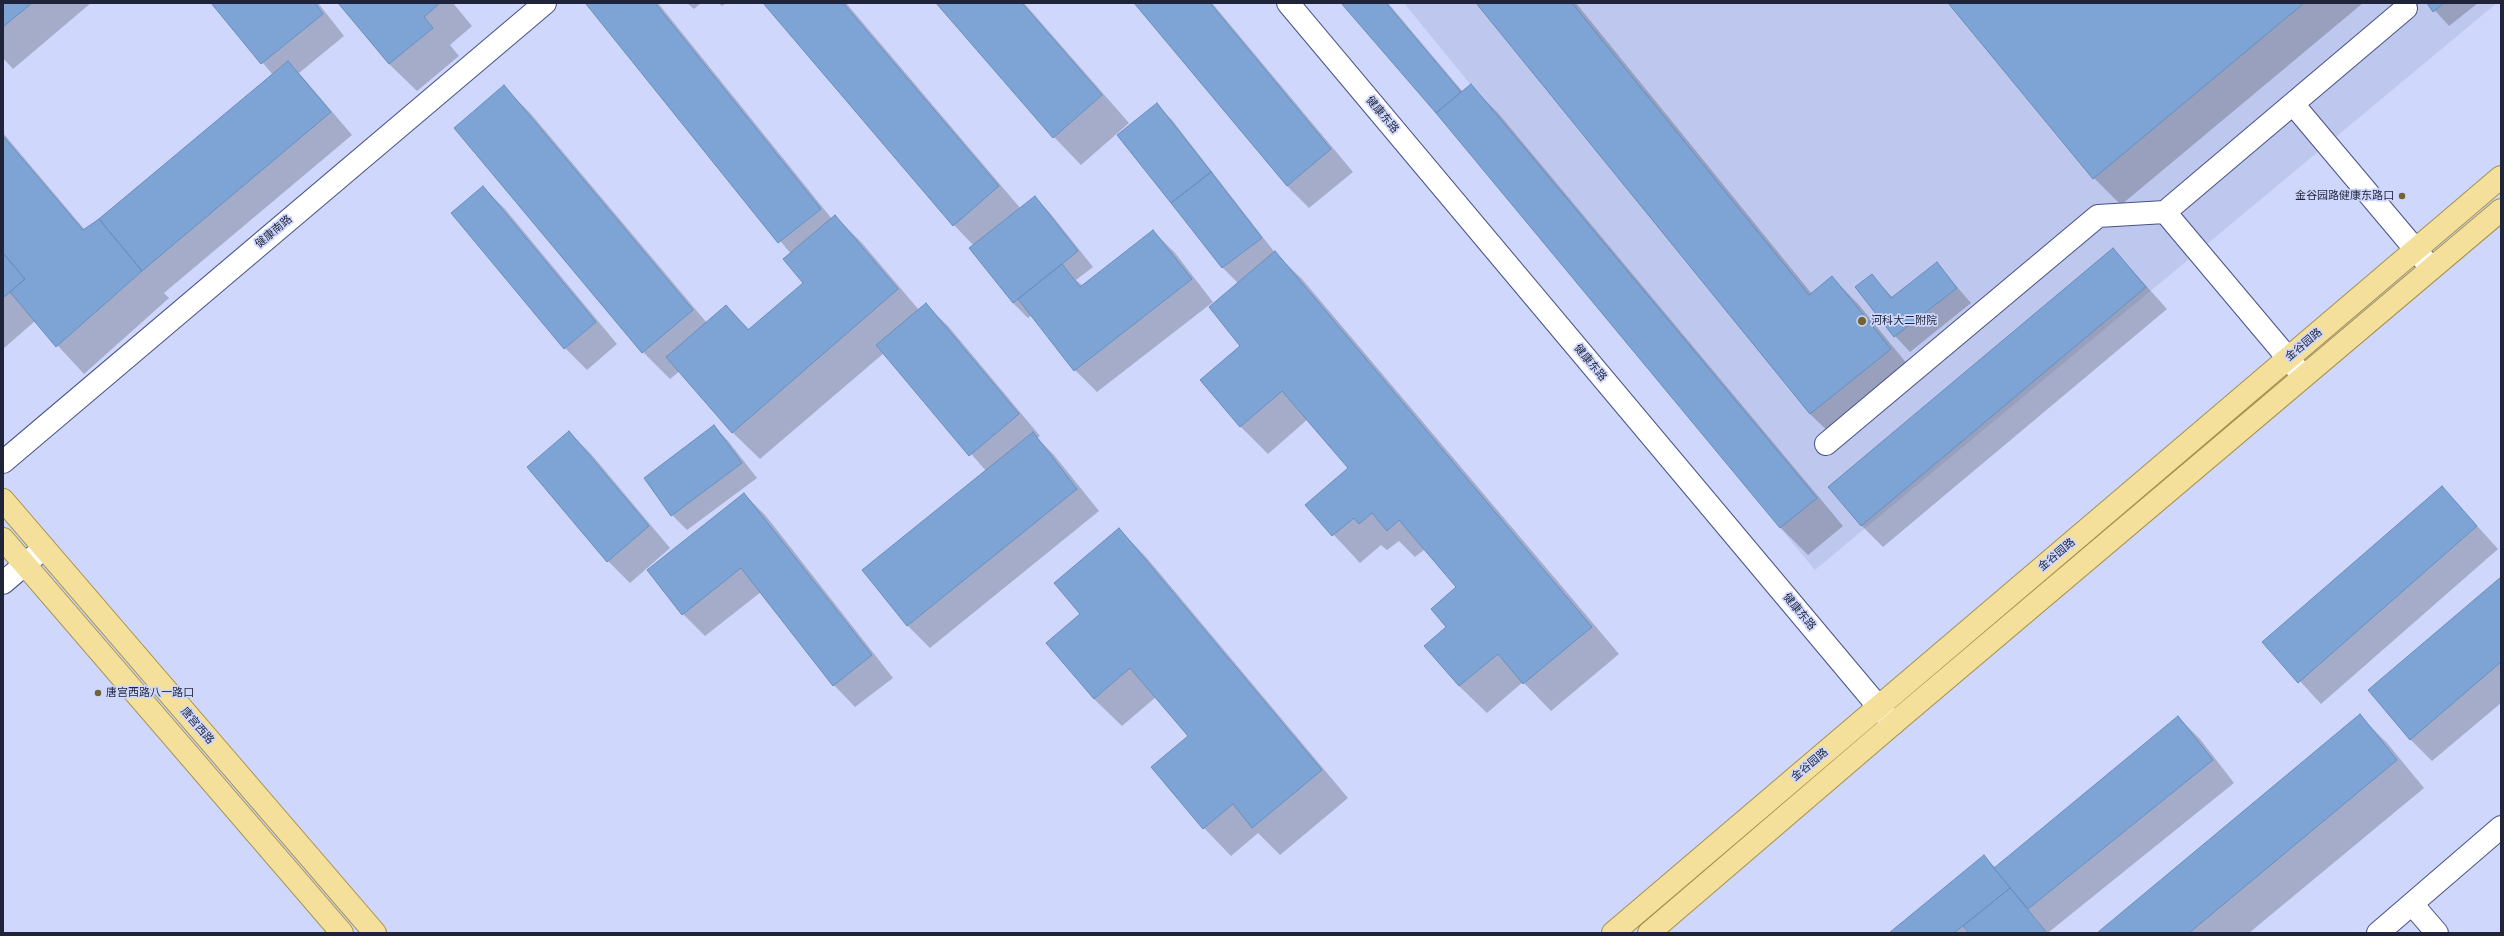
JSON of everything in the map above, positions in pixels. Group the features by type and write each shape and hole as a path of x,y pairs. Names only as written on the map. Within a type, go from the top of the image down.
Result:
{"main road":[{"name":"金谷园路","path":"1613,933 2501,177"},
{"name":"金谷园路","path":"1649,933 2303,376 2501,210"},
{"name":"唐宫西路","path":"3,500 375,933"},
{"path":"3,539 342,933"}],"street":[{"name":"健康南路","path":"3,462 545,3"},
{"name":"健康东路","path":"1288,3 1893,724"},
{"path":"1826,444 2098,216 2165,212 2406,8"},
{"path":"2293,104 2431,268"},
{"path":"2165,212 2303,376"},
{"path":"3,583 44,548"},
{"path":"2378,933 2501,827"},
{"path":"2412,904 2438,933"}],"shaded area":[{"name":"河科大二附院","path":"1404,3 2497,3 1815,570 1436,113 1470,84"}],"building":[{"path":"3,3 32,3 3,27"},
{"path":"211,3 315,3 323,14 261,64"},
{"path":"338,3 440,3 424,17 433,28 389,64"},
{"path":"655,3 821,209 778,243 586,4"},
{"path":"763,3 843,3 999,186 953,226"},
{"path":"936,3 1022,3 1102,95 1053,138"},
{"path":"1134,3 1210,3 1331,149 1287,186"},
{"path":"1341,3 1386,3 1461,92 1436,113"},
{"path":"1476,3 1572,3 1809,295 1832,276 1891,349 1810,414"},
{"path":"1948,3 2304,3 2093,179"},
{"path":"2427,3 2444,3 2433,12"},
{"path":"288,61 331,112 142,271 99,219"},
{"path":"1471,84 1817,498 1780,528 1436,113"},
{"path":"504,85 693,310 642,353 454,128"},
{"path":"1157,103 1211,172 1171,203 1117,135"},
{"path":"3,136 83,230 99,219 142,271 56,347 10,292 25,279 3,253"},
{"path":"1211,172 1262,238 1222,268 1171,203"},
{"path":"483,186 596,322 564,349 451,213"},
{"path":"1035,196 1078,251 1013,303 969,248"},
{"path":"835,215 898,289 732,433 666,357 726,305 748,330 803,283 783,259"},
{"path":"1153,230 1192,279 1074,371 1018,299 1062,264 1080,287"},
{"path":"2113,248 2146,287 1861,526 1828,487"},
{"path":"1275,251 1592,627 1523,684 1498,654 1459,686 1424,646 1446,627 1431,609 1456,587 1399,520 1387,531 1372,513 1359,524 1354,518 1332,536 1305,505 1348,468 1282,391 1240,427 1200,380 1240,346 1209,307"},
{"path":"3,253 25,279 3,298"},
{"path":"1937,262 1957,288 1894,337 1855,287 1872,274 1891,298"},
{"path":"926,303 1019,414 969,456 876,345"},
{"path":"714,425 742,463 671,516 644,478"},
{"path":"569,431 649,526 607,562 527,467"},
{"path":"1033,432 1077,489 907,626 862,570"},
{"path":"2442,486 2477,526 2298,683 2262,642"},
{"path":"744,493 872,655 833,686 741,568 682,615 647,570"},
{"path":"1119,528 1322,770 1252,828 1233,804 1203,829 1151,767 1188,736 1130,668 1094,699 1046,643 1080,614 1054,583"},
{"path":"2501,577 2501,662 2410,740 2368,690"},
{"path":"2360,714 2397,760 2189,933 2097,933"},
{"path":"2178,716 2213,760 2028,909 1994,868"},
{"path":"1984,855 2010,888 1954,933 1889,933"},
{"path":"2010,888 2047,933 1969,933 1963,926"}],"place":[{"name":"金谷园路健康东路口","path":"2402,196"},
{"name":"河科大二附院","path":"1862,321"},
{"name":"唐宫西路八一路口","path":"98,693"}]}
